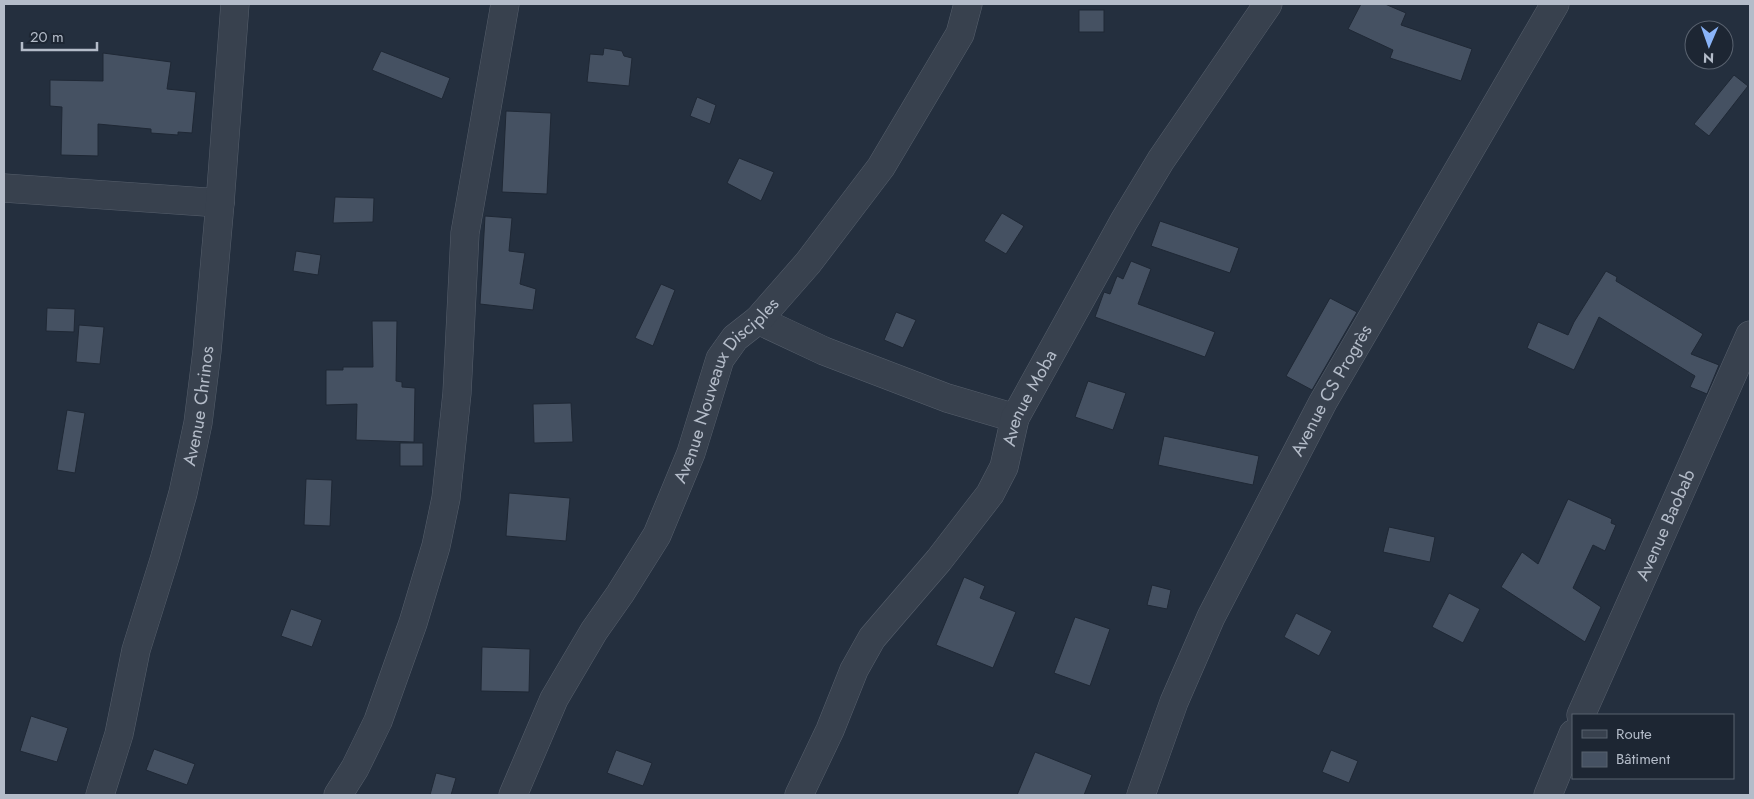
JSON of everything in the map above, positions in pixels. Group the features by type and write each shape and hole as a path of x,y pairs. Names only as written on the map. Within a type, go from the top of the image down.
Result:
{"street":[{"name":"Avenue Chrinos","path":"100,795 119,734 136,650 183,493 198,423 220,203 235,4"},
{"path":"338,795 355,768 381,712 413,624 436,546 446,498 457,393 465,233 505,4"},
{"name":"Avenue Nouveaux Disciples","path":"513,795 554,699 594,631 657,535 691,453 720,359 735,338 758,320 808,264 881,167 960,34 968,4"},
{"name":"Avenue Moba","path":"800,795 830,730 854,670 872,638 939,560 990,494 1004,467 1015,418 1124,221 1161,160 1268,4"},
{"name":"Avenue CS Progrès","path":"1141,795 1174,702 1211,617 1323,402 1555,4"},
{"path":"4,188 220,203"},
{"path":"758,320 832,355 947,398 1015,418"},
{"name":"Avenue Baobab","path":"1581,714 1750,335"},
{"path":"1548,795 1572,736"}],"building":[{"path":"1361,4 1385,4 1406,13 1401,25 1472,49 1461,81 1390,58 1393,50 1348,29"},
{"path":"1079,10 1104,10 1104,32 1079,32"},
{"path":"604,48 622,51 624,56 632,58 629,86 587,82 590,54 603,55"},
{"path":"381,51 450,78 442,99 372,70"},
{"path":"103,53 171,62 167,89 196,92 192,133 178,132 178,135 151,133 151,129 98,124 98,156 61,155 62,107 50,106 50,80 103,81"},
{"path":"1734,75 1748,86 1709,136 1694,124"},
{"path":"697,97 716,105 710,124 690,116"},
{"path":"506,111 551,113 547,194 502,192"},
{"path":"739,158 774,172 761,201 727,183"},
{"path":"335,197 374,198 373,222 333,223"},
{"path":"1002,213 1024,226 1006,254 984,241"},
{"path":"485,216 512,218 509,251 525,253 520,284 536,289 533,310 480,304"},
{"path":"1160,221 1239,248 1230,273 1151,246"},
{"path":"296,251 321,255 318,275 293,271"},
{"path":"1131,261 1151,269 1138,304 1215,332 1205,357 1095,317 1104,292 1110,294 1117,276 1123,279"},
{"path":"1606,271 1617,277 1616,281 1703,334 1691,354 1719,365 1707,394 1690,387 1695,376 1599,317 1574,370 1527,348 1538,322 1568,335"},
{"path":"661,284 675,290 653,346 635,338"},
{"path":"1330,298 1357,312 1312,390 1286,376"},
{"path":"47,308 75,309 74,332 46,331"},
{"path":"896,312 916,320 903,348 884,340"},
{"path":"372,321 397,321 396,381 402,382 402,387 415,388 414,442 356,440 357,404 326,405 326,370 343,370 343,367 373,367"},
{"path":"79,325 104,327 100,364 76,362"},
{"path":"1088,381 1126,393 1113,430 1075,417"},
{"path":"571,403 573,442 534,443 533,404"},
{"path":"67,410 85,413 75,473 57,470"},
{"path":"1164,436 1259,456 1253,485 1158,465"},
{"path":"400,443 423,443 423,466 400,466"},
{"path":"306,479 332,480 330,526 304,525"},
{"path":"509,493 570,498 566,541 506,536"},
{"path":"1568,499 1612,519 1611,523 1616,525 1605,551 1593,545 1573,588 1601,607 1585,642 1501,587 1522,552 1538,564"},
{"path":"1389,527 1435,537 1430,562 1383,552"},
{"path":"964,577 985,586 980,598 1016,612 993,668 936,645"},
{"path":"1152,585 1171,590 1167,609 1147,605"},
{"path":"1449,593 1480,609 1463,643 1432,627"},
{"path":"291,609 322,620 312,647 281,636"},
{"path":"1296,613 1332,631 1319,656 1284,637"},
{"path":"1075,617 1110,629 1090,686 1054,673"},
{"path":"482,647 530,649 529,692 481,691"},
{"path":"31,716 68,728 57,762 20,751"},
{"path":"154,749 195,764 187,785 146,770"},
{"path":"616,750 652,763 643,786 607,773"},
{"path":"1331,750 1358,761 1349,783 1322,772"},
{"path":"1035,752 1092,775 1084,795 1017,795"},
{"path":"436,773 456,778 451,795 430,795"}]}
